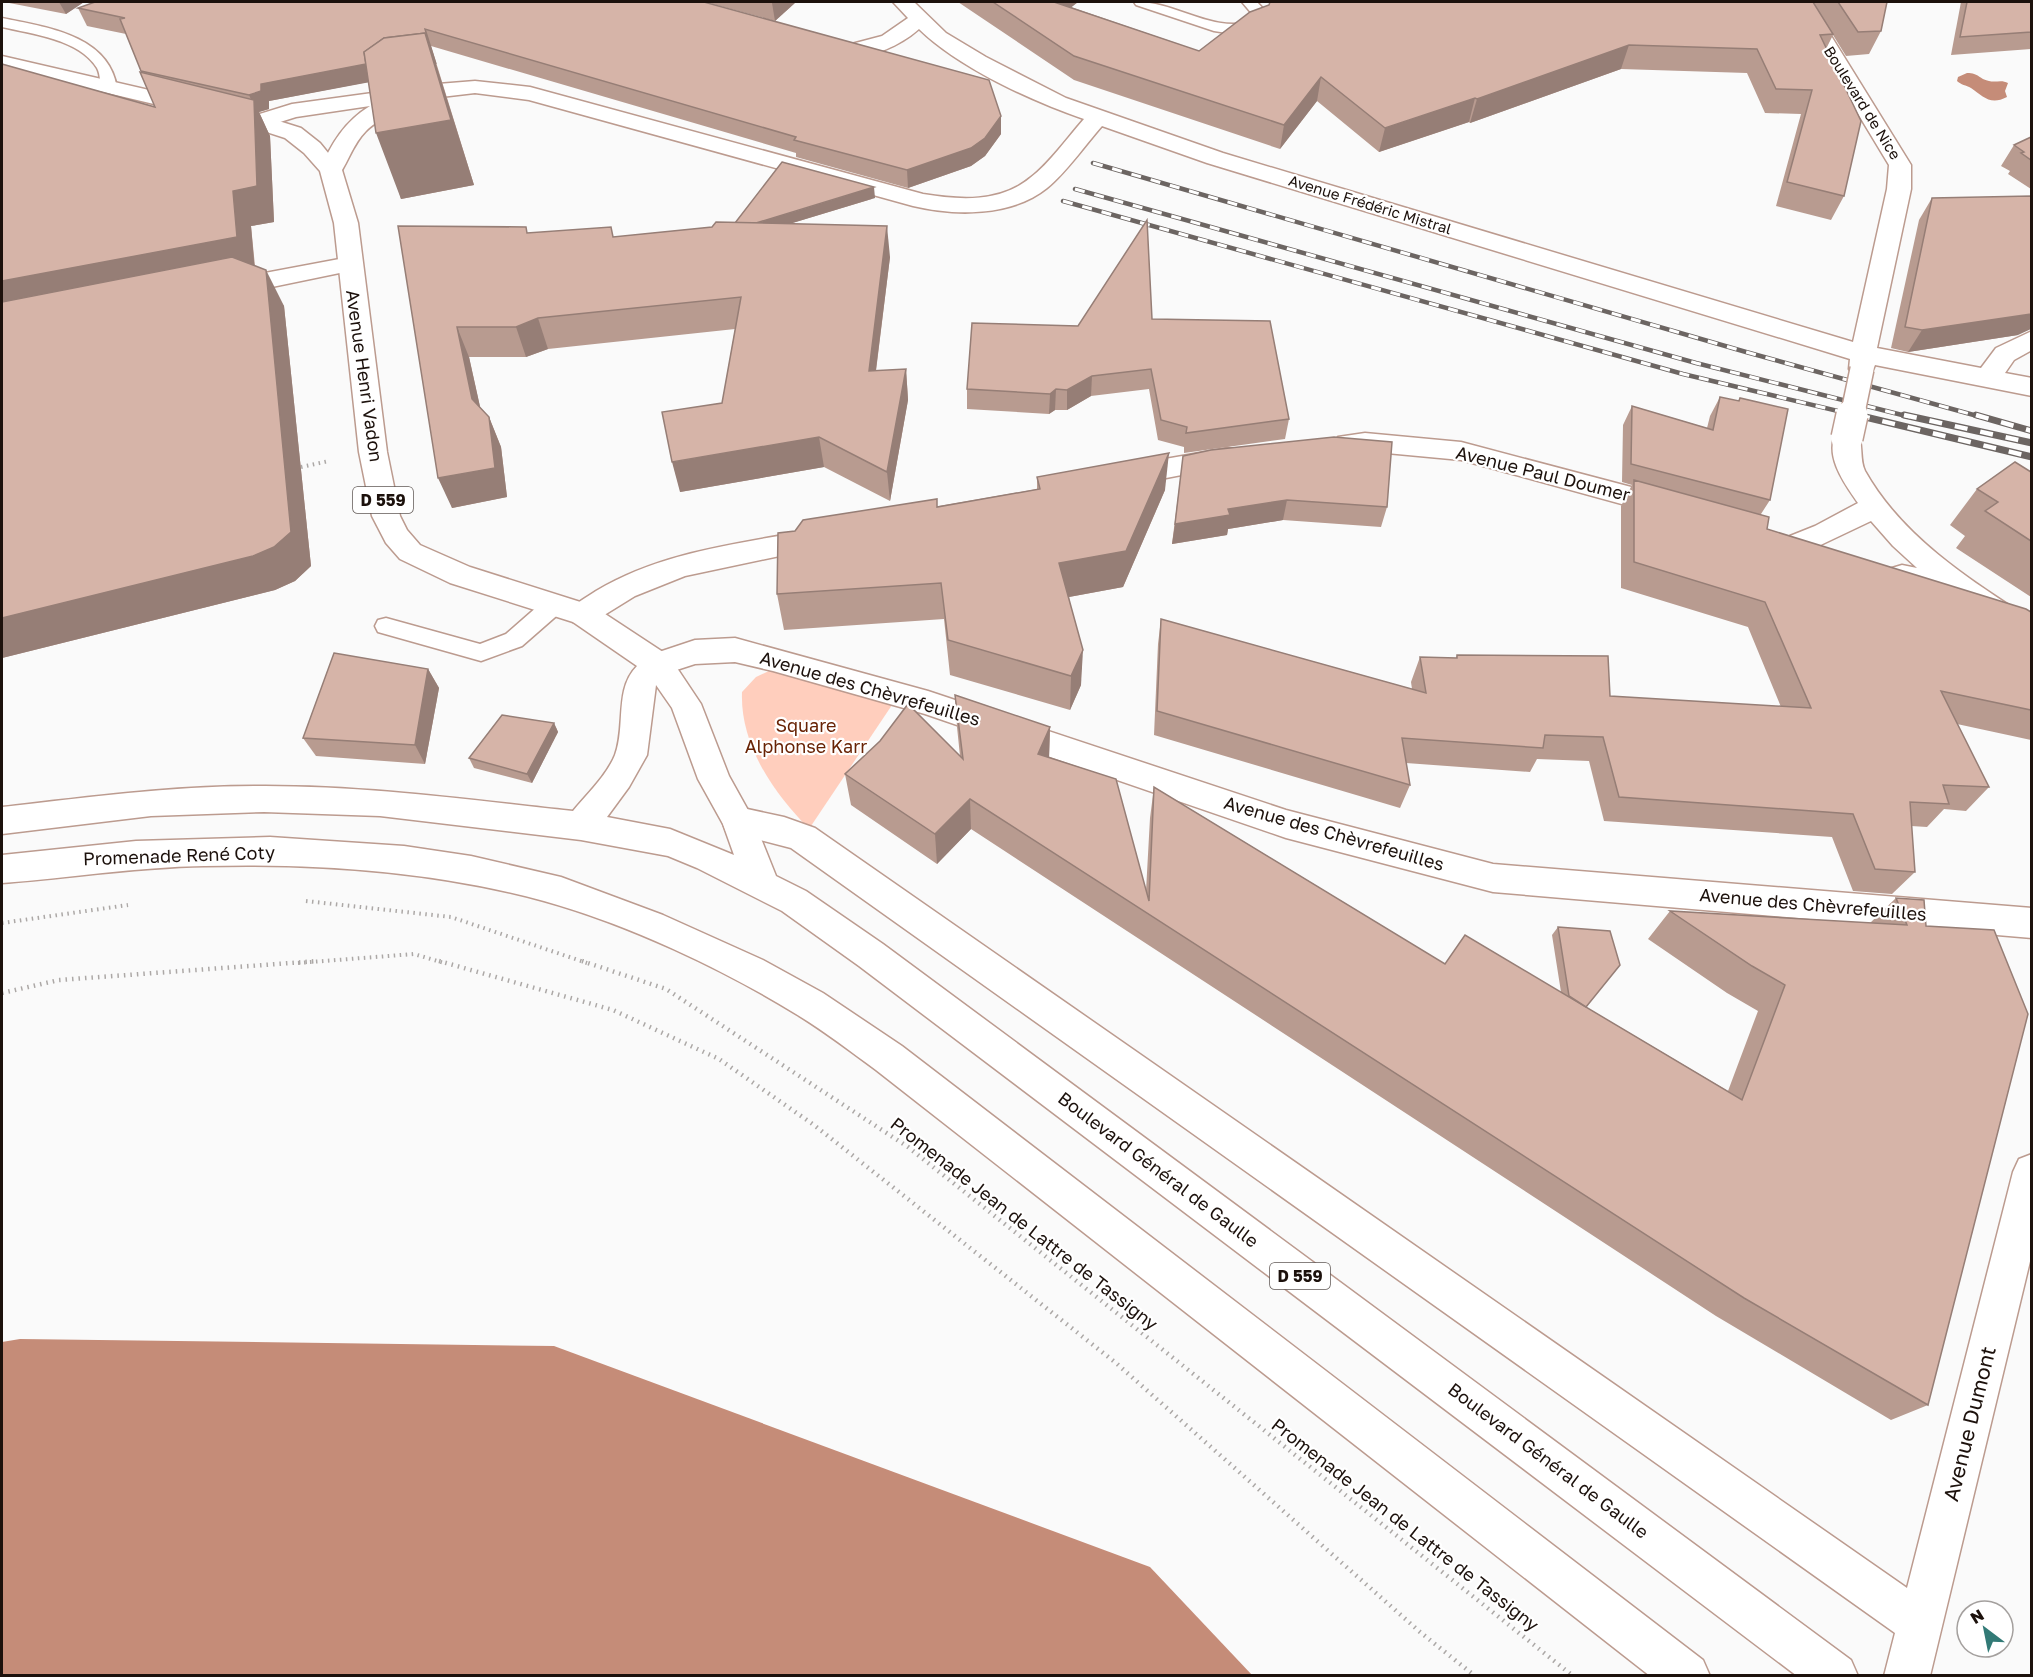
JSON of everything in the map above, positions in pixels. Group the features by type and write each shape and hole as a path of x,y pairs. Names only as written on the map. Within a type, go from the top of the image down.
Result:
{"street":[{"name":"Avenue Frédéric Mistral","path":"903,2 939,37 1058,103 1215,159 1862,362 1988,378 2031,387"},
{"name":"Boulevard de Nice","path":"1794,2 1810,18 1900,165 1899,189 1847,438 1850,469 1874,507 1903,539 1956,585 2031,635"},
{"path":"851,50 871,48 889,41 907,31 920,17"},
{"path":"830,44 897,63"},
{"name":"D 559","path":"2,62 258,122 293,133 312,148 331,170"},
{"path":"977,85 1034,101 1058,103"},
{"path":"258,122 292,111 327,105 475,87 530,94 921,201 952,206 988,204 1018,195 1039,183 1098,117"},
{"path":"331,170 342,144 364,118 411,94"},
{"name":"Avenue Henri Vadon","path":"331,170 346,224 373,452 386,516 396,536 410,552 460,575 583,614 658,664"},
{"path":"209,292 350,264"},
{"path":"1988,378 2005,354 2031,339"},
{"name":"Avenue Paul Doumer","path":"1320,447 1365,442 1461,451 1698,515"},
{"path":"1094,482 1208,459 1253,454"},
{"path":"1830,555 1789,539 1825,533 1874,507"},
{"path":"583,614 625,588 680,566 843,534"},
{"path":"1872,568 1924,581 1956,585"},
{"name":"Avenue des Chèvrefeuilles","path":"658,664 695,652 735,650 773,659 928,703 1286,824 1493,878 2031,923"},
{"path":"581,826 618,778 631,755 641,681 658,664"},
{"name":"D 559","path":"658,664 686,704 714,779 738,821 762,883"},
{"name":"D 559","path":"2,821 151,803 264,798 380,803 581,826 670,843 762,883"},
{"path":"738,821 784,831 803,838 1920,1624"},
{"name":"Promenade René Coty","path":"2,869 114,856 243,850 368,855 538,885 636,919 722,956 792,993 889,1058 1686,1676"},
{"name":"Boulevard Général de Gaulle","path":"762,883 794,901 871,955 1835,1676"},
{"name":"Avenue Dumont","path":"1907,1676 2031,1172"}],"lane":[{"path":"1141,2 1214,26 1240,30 1260,24 1261,14 1249,2"},
{"path":"2,22 74,42 104,67 109,88"},
{"path":"386,626 481,654 514,640 554,605"}],"path":[{"name":"Promenade Jean de Lattre de Tassigny","path":"302,900 451,917 666,989 908,1147 1573,1676"},
{"path":"2,923 140,903"},
{"path":"2,993 59,980 414,954 613,1010 720,1059 814,1125 1116,1363 1419,1632 1475,1676"}],"green space":[{"name":"Square Alphonse Karr","path":"771,670 892,705 809,829 771,783 753,749 747,731 742,692 756,677"}],"shaded area":[{"path":"1967,73 1989,81 2008,83 2005,91 2007,97 1996,101 1991,100 1957,81 1958,77"},
{"path":"20,1339 554,1346 1150,1567 1252,1675 2,1675 2,1342"}],"building":[{"path":"95,2 704,2 989,80 1001,116 985,138 971,148 907,170 794,140 796,137 425,29 436,64 425,33 384,38 364,52 366,64 261,84 261,91 249,95 141,71 120,19 125,18 78,8"},
{"path":"993,2 1054,2 1199,51 1250,12 1269,5 1270,2 1813,2 1833,34 1820,35 1861,121 1844,196 1787,182 1812,90 1776,89 1757,49 1629,45 1477,99 1385,128 1321,77 1284,125 1074,56"},
{"path":"1838,2 1887,2 1881,31 1858,32"},
{"path":"1967,2 2031,2 2031,32 1960,37"},
{"path":"425,33 451,120 376,133 364,52 384,38"},
{"path":"2,64 155,107 140,72 254,100 257,186 233,191 237,237 2,281"},
{"path":"2031,137 2031,160 2014,145"},
{"path":"782,162 874,187 756,223 735,223"},
{"path":"2031,196 2031,314 1922,330 1905,327 1932,198"},
{"path":"1147,220 1152,319 1270,321 1289,419 1186,433 1187,427 1161,420 1151,369 1092,376 1067,390 1056,389 1050,394 967,389 972,323 1078,326"},
{"path":"716,222 887,226 869,371 906,369 887,472 819,437 672,462 662,412 722,403 741,297 538,318 516,327 457,327 472,399 489,417 495,468 438,478 398,226 526,227 527,233 611,227 613,237 712,227"},
{"path":"232,257 266,270 291,532 274,547 253,556 2,618 2,302"},
{"path":"1720,397 1739,401 1740,398 1788,409 1770,500 1631,464 1632,406 1713,430"},
{"path":"1334,437 1392,442 1387,507 1287,500 1228,509 1230,515 1175,524 1183,456 1211,450"},
{"path":"1169,453 1126,551 1059,563 1083,650 1071,676 948,640 941,583 777,594 778,533 795,531 803,520 937,499 937,507 1040,489 1037,477"},
{"path":"2015,462 2031,472 2031,541 1985,511 1998,502 1977,489"},
{"path":"1634,480 1769,517 1767,529 2031,612 2031,710 1941,691 1989,787 1943,785 1949,804 1910,802 1915,872 1875,869 1853,814 1619,797 1603,737 1545,735 1543,748 1402,738 1410,785 1157,711 1161,619 1426,693 1420,657 1457,658 1457,655 1608,656 1610,696 1811,708 1765,602 1634,562"},
{"path":"334,653 428,669 415,745 303,738"},
{"path":"955,695 1050,727 1038,754 1116,779 1149,901 1154,787 1445,964 1465,935 1742,1100 1785,985 1752,966 1670,911 1907,925 1896,898 1924,900 1926,926 1994,930 2028,1014 1928,1405 1744,1298 970,799 935,834 845,774 880,741 908,704 963,759"},
{"path":"502,715 554,723 527,774 469,758"},
{"path":"1558,927 1610,931 1620,965 1586,1007 1569,996"}],"railway":[{"path":"1093,163 1746,352 1981,417"},
{"path":"1075,189 1696,363 1910,417"},
{"path":"1063,201 1683,374 1863,417"},
{"path":"1857,415 2032,457"},
{"path":"1904,415 2032,443"},
{"path":"1976,415 2032,431"}]}
